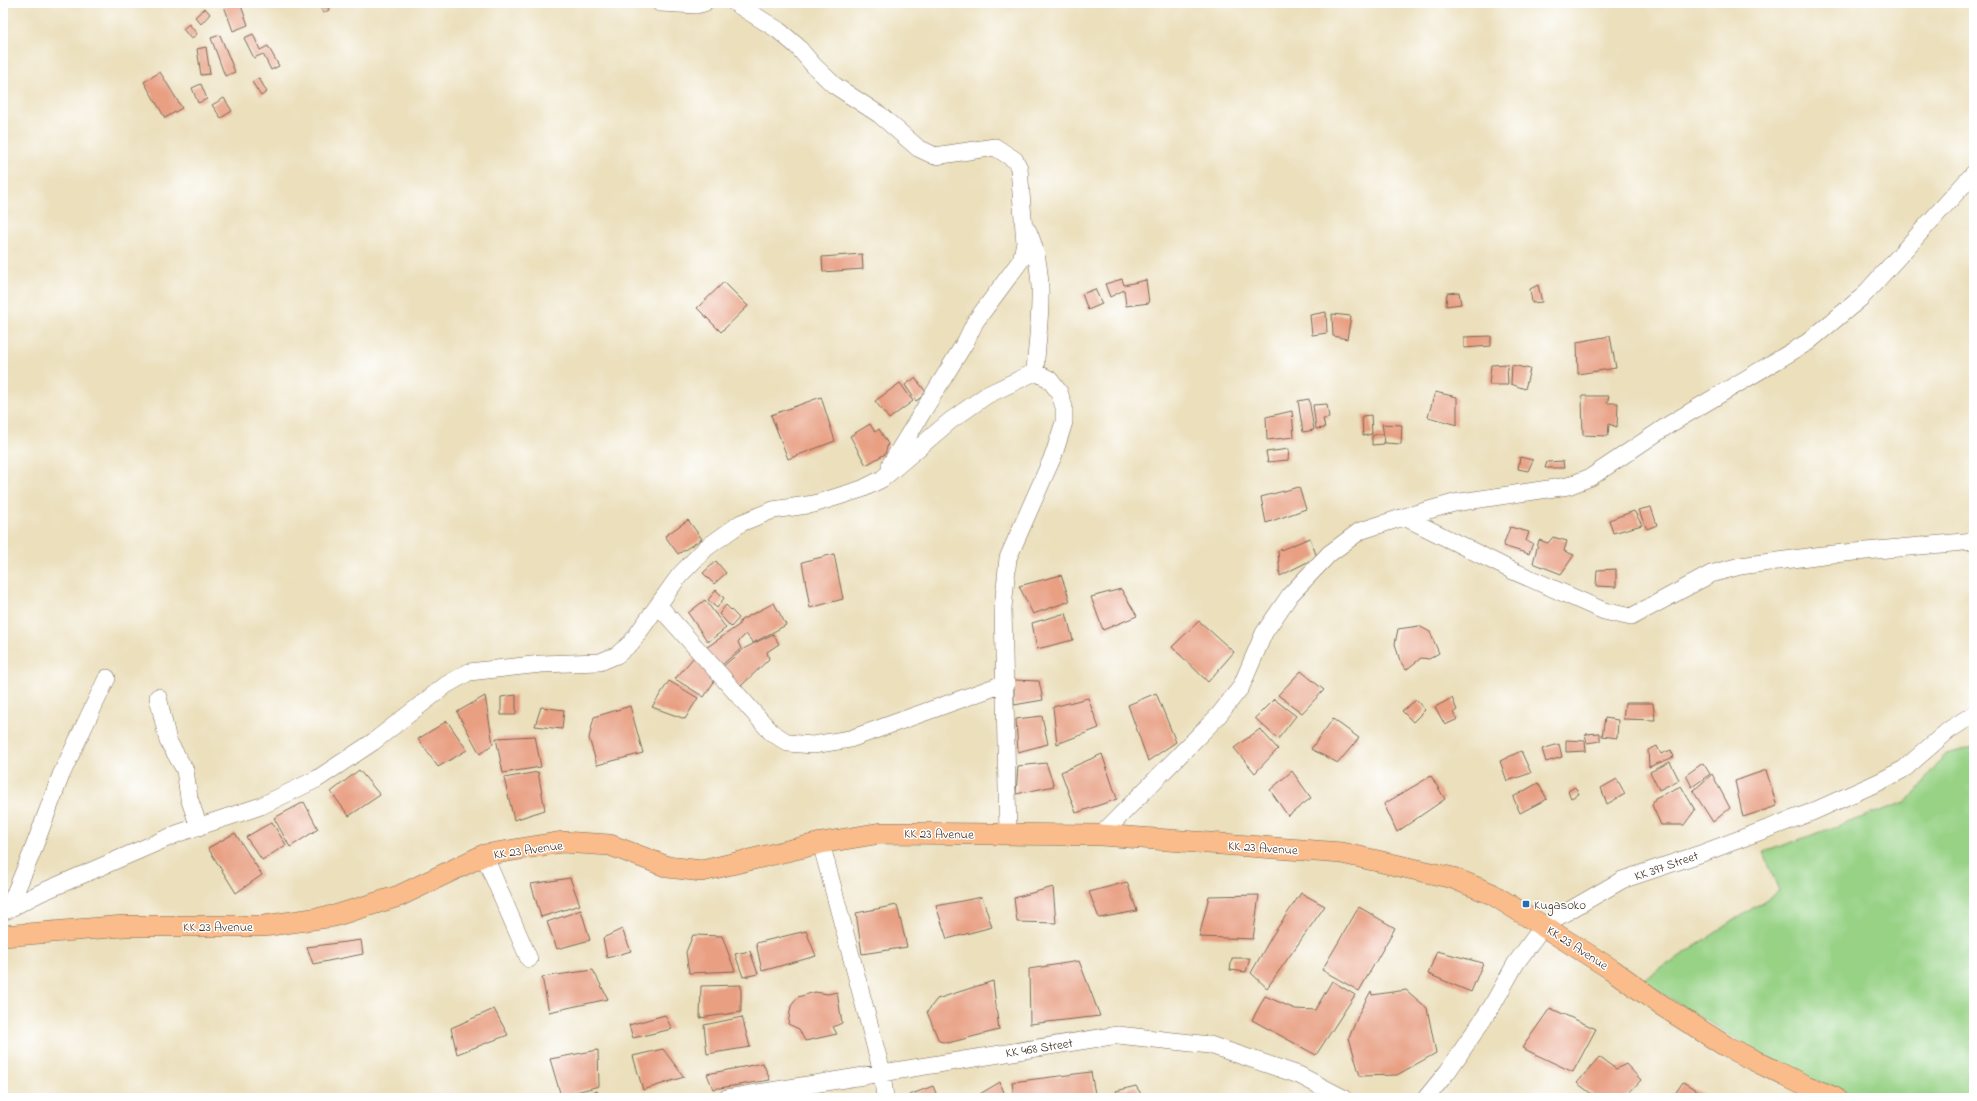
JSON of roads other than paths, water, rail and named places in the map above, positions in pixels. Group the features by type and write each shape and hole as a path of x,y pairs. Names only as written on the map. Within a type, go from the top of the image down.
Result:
{"main road":[{"name":"KK 23 Avenue","path":"3,936 124,926 264,926 334,916 400,896 484,855 562,842 610,845 668,867 702,871 820,843 881,833 1101,835 1342,853 1453,878 1492,894 1544,925 1727,1047 1806,1086 1835,1098"}],"street":[{"path":"660,3 696,5 704,3"},
{"path":"735,3 778,30 798,46 814,66 834,85 880,116 918,148 935,156 995,147 1015,160 1019,168 1025,243 1021,260 975,322 966,341 882,479"},
{"path":"1101,835 1218,716 1241,687 1264,633 1290,594 1329,554 1360,531 1404,517 1454,503 1568,486 1591,477 1670,424 1808,342 1862,298 1974,173"},
{"path":"1023,221 1038,259 1041,284 1035,372"},
{"path":"5,911 40,893 179,833 261,806 317,779 373,742 446,685 469,672 542,664 600,662 617,655 631,643 679,576 706,548 742,523 773,510 814,504 862,489 882,479 950,421 981,399 1035,372"},
{"path":"1008,834 1004,608 1008,558 1054,454 1064,422 1064,407 1059,392 1049,379 1035,372"},
{"path":"1404,517 1511,570 1597,608 1631,617 1711,574 1740,566 1823,555 1974,541"},
{"path":"658,605 771,732 788,743 813,745 850,739 1006,683"},
{"path":"5,911 31,855 61,775 107,678"},
{"path":"158,697 168,741 185,770 188,798 199,827"},
{"name":"KK 397 Street","path":"1426,1098 1448,1071 1492,1006 1516,963 1544,925 1622,880 1812,812 1879,782 1904,769 1949,730 1974,714"},
{"path":"820,843 882,1072 885,1098"},
{"path":"484,855 529,959"},
{"name":"KK 468 Street","path":"727,1098 1118,1034 1210,1046 1299,1075 1343,1098"}],"place":[{"name":"Kugasoko","path":"1526,904"}]}
